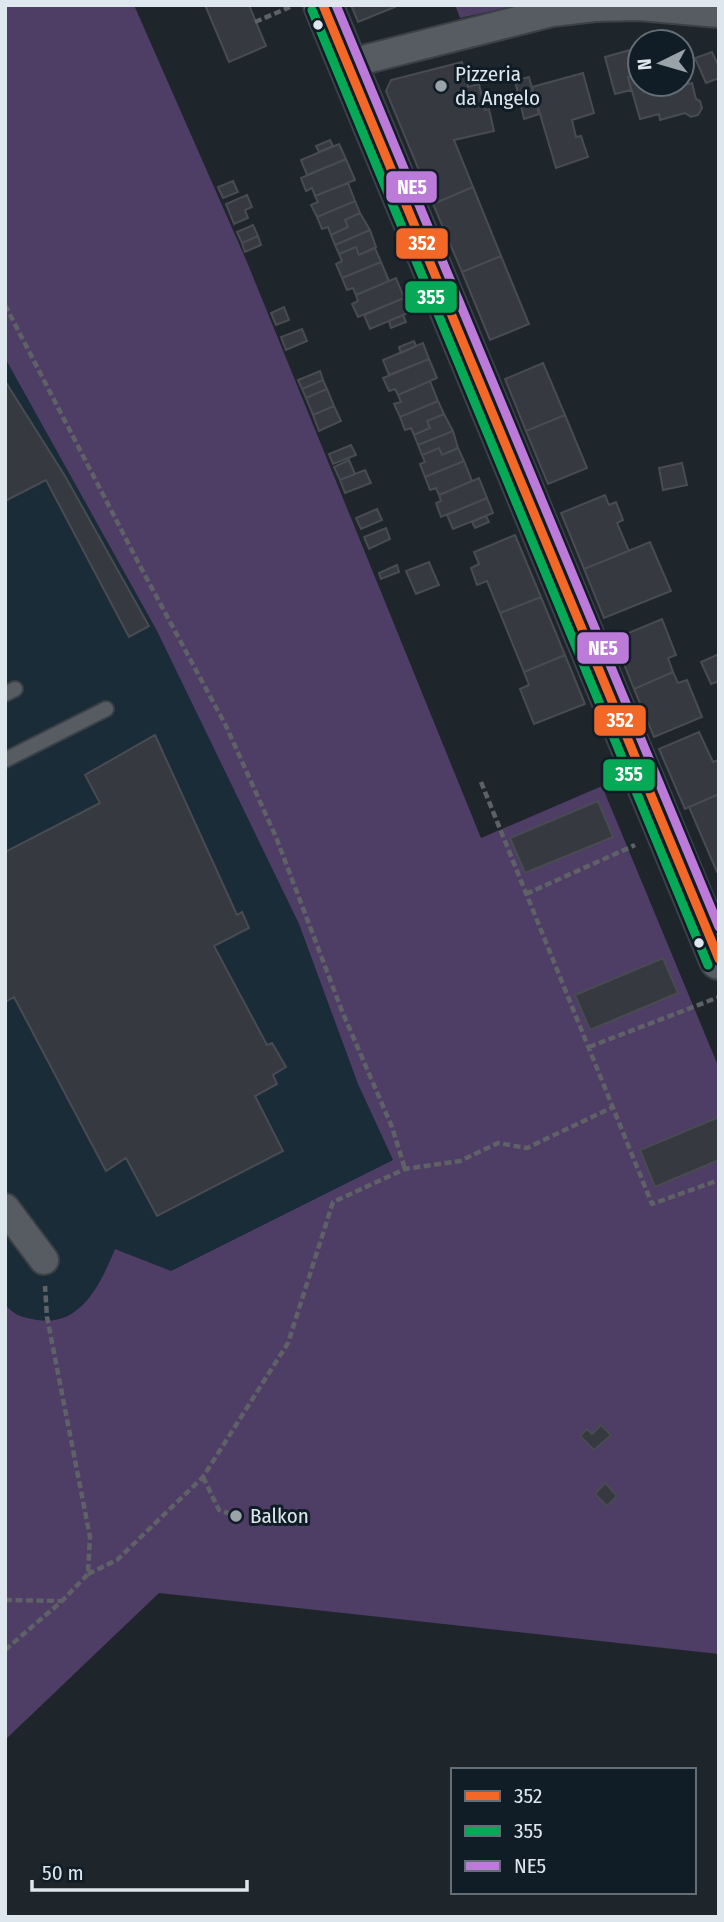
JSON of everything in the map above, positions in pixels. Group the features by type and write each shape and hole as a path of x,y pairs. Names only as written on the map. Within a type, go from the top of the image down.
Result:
{"street":[{"path":"308,6 347,64 719,960"},
{"path":"347,64 552,12 639,6 706,10"},
{"path":"5,1208 44,1260"}],"lane":[{"path":"5,760 106,709"}],"path":[{"path":"255,22 308,6"},
{"path":"5,304 226,726 276,837 342,1011 392,1126 405,1169"},
{"path":"481,782 653,1204 719,1180"},
{"path":"526,894 634,846"},
{"path":"589,1047 719,997"},
{"path":"5,1650 62,1601 88,1574 117,1560 203,1477 288,1343 333,1202 405,1169 460,1161 498,1143 527,1148 613,1107"},
{"path":"44,1260 47,1317 90,1537 88,1574"},
{"path":"203,1477 219,1510 236,1516"},
{"path":"5,1600 62,1601"}],"shaded area":[{"path":"5,5 134,5 247,262 481,838 602,786 719,1068 719,1654 159,1593 5,1740 5,1304 14,1313 27,1318 49,1321 63,1318 86,1302 95,1290 115,1249 171,1271 393,1160 358,1084 299,924 157,631 5,358"},
{"path":"455,5 519,5 460,18"},
{"path":"5,358 157,631 299,924 358,1084 393,1160 170,1271 115,1249 100,1285 81,1309 47,1323 14,1315 5,1304"}],"building":[{"path":"205,5 249,5 266,46 229,62"},
{"path":"351,5 394,5 395,7 358,22"},
{"path":"626,51 626,91 615,94 605,57"},
{"path":"712,52 719,67 719,78 706,83 696,58"},
{"path":"462,62 468,87 479,84 485,110 489,109 494,131 454,140 473,187 433,204 386,91 391,80"},
{"path":"583,73 594,113 572,120 576,137 581,136 588,157 556,168 532,87"},
{"path":"529,77 539,114 524,119 515,81"},
{"path":"634,98 696,98 702,108 698,115 691,117 685,113 660,120 659,114 640,119"},
{"path":"330,140 333,146 319,152 316,146"},
{"path":"339,144 346,159 307,175 301,160"},
{"path":"346,159 355,180 315,196 312,188 306,191 301,178"},
{"path":"233,181 238,192 223,198 218,187"},
{"path":"348,183 355,201 317,217 311,205 318,202 315,196"},
{"path":"473,187 501,256 462,272 433,204"},
{"path":"247,195 252,207 245,210 248,218 234,224 226,204"},
{"path":"355,201 360,213 345,220 348,227 331,235 328,227 322,229 317,217"},
{"path":"360,213 370,230 335,245 331,235 348,227 345,220"},
{"path":"253,225 258,236 242,243 237,232"},
{"path":"370,230 376,247 359,255 356,247 339,254 335,245"},
{"path":"258,236 261,245 245,252 242,243"},
{"path":"356,247 359,255 375,248 381,262 342,278 336,264 342,261 339,254"},
{"path":"501,256 529,324 490,340 462,272"},
{"path":"381,262 389,281 356,295 353,288 347,290 342,278"},
{"path":"396,278 404,298 358,317 352,304 358,301 356,295"},
{"path":"404,298 410,312 370,329 364,315"},
{"path":"284,307 289,320 276,325 271,313"},
{"path":"403,315 406,322 391,328 389,321"},
{"path":"302,329 307,341 286,350 281,337"},
{"path":"414,341 416,346 401,353 399,347"},
{"path":"423,343 429,359 389,375 383,360"},
{"path":"429,359 437,378 398,395 395,389 389,391 383,378"},
{"path":"543,363 565,415 526,431 505,379"},
{"path":"320,371 323,380 302,389 298,380"},
{"path":"323,380 327,389 306,398 302,389"},
{"path":"5,381 65,476 149,626 129,637 46,480 5,501"},
{"path":"430,381 438,401 400,417 394,404 401,402 398,395"},
{"path":"327,389 334,406 313,415 306,398"},
{"path":"438,401 444,414 427,421 430,428 414,435 411,428 405,430 400,417"},
{"path":"334,406 341,421 319,431 313,415"},
{"path":"444,414 453,431 418,445 414,435 430,428 427,421"},
{"path":"565,415 587,468 548,484 526,431"},
{"path":"453,431 458,448 442,455 439,448 422,455 418,445"},
{"path":"351,445 356,455 333,464 329,454"},
{"path":"439,448 442,455 458,448 464,461 425,477 420,464 425,462 422,455"},
{"path":"349,460 355,474 340,480 334,467"},
{"path":"464,461 472,481 439,495 436,488 430,490 425,477"},
{"path":"682,463 687,485 663,490 659,468"},
{"path":"365,470 371,483 345,493 340,480"},
{"path":"479,478 487,498 441,517 436,503 441,501 439,495"},
{"path":"605,495 609,505 616,502 623,520 617,523 629,551 584,569 561,513"},
{"path":"487,498 493,513 453,529 447,515"},
{"path":"377,509 382,520 361,529 356,518"},
{"path":"486,516 489,522 475,528 472,522"},
{"path":"386,528 390,539 369,549 364,537"},
{"path":"515,535 541,597 500,613 487,581 477,585 471,568 479,564 474,552"},
{"path":"650,542 671,591 604,618 584,569"},
{"path":"429,562 439,585 416,594 406,571"},
{"path":"397,565 399,572 381,579 379,573"},
{"path":"541,597 565,655 524,672 500,613"},
{"path":"662,619 676,655 668,658 673,672 634,689 614,639"},
{"path":"719,654 719,681 711,684 701,662"},
{"path":"565,655 585,704 534,724 520,689 529,685 524,672"},
{"path":"673,672 678,683 687,680 702,717 654,737 634,689"},
{"path":"699,732 713,762 719,760 719,794 685,809 659,749"},
{"path":"155,735 237,915 242,912 249,928 214,946 267,1045 272,1043 286,1067 273,1075 277,1084 255,1096 283,1151 157,1216 126,1158 106,1171 14,997 5,1002 5,852 100,803 85,775"},
{"path":"719,794 719,872 717,872 689,807"},
{"path":"598,801 613,837 525,873 510,838"},
{"path":"663,958 678,993 590,1030 575,995"},
{"path":"719,1117 719,1160 655,1187 640,1150"},
{"path":"601,1425 611,1435 594,1450 580,1436 587,1429 592,1434"},
{"path":"605,1483 617,1496 607,1506 595,1494"}],"transit line":[{"name":"352","path":"323,5 719,959"},
{"name":"NE5","path":"336,5 719,927"},
{"name":"355","path":"312,10 708,965"}],"place":[{"name":"Pizzeria da Angelo","path":"441,86"},
{"name":"Balkon","path":"236,1516"}]}
